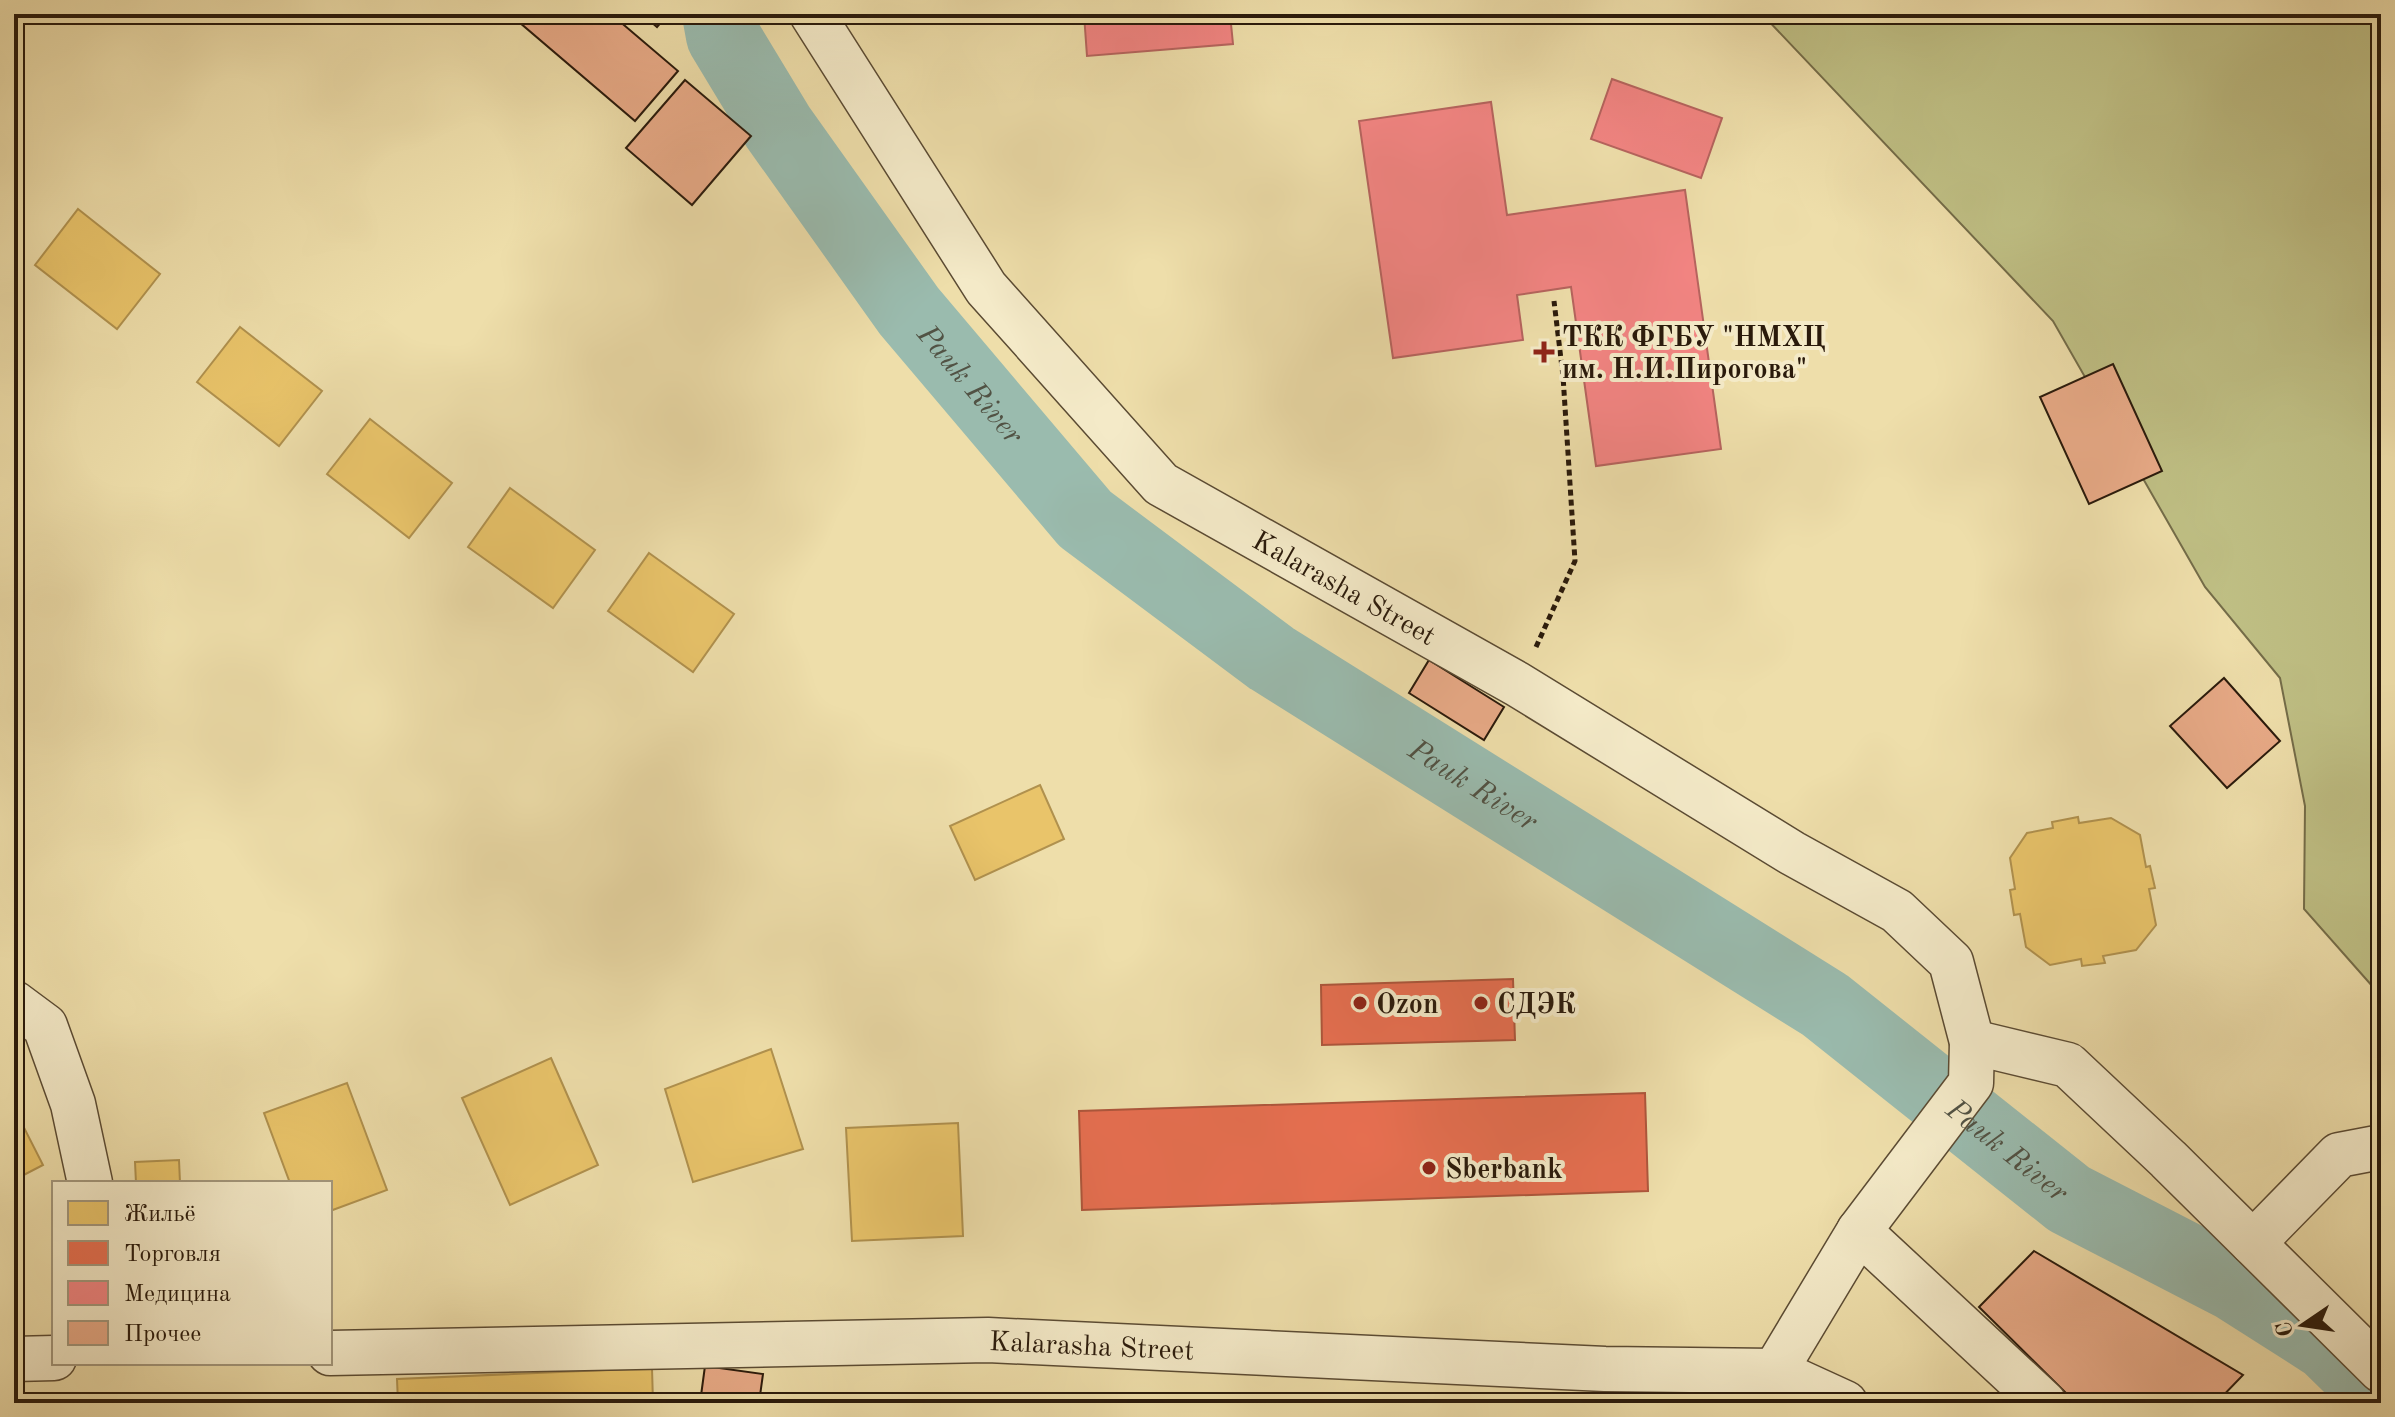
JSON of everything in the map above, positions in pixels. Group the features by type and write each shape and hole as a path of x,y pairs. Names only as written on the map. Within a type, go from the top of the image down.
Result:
{"street":[{"name":"Kalarasha Street","path":"812,14 986,288 1161,484 1517,684 1792,853 1897,911 1951,962 1972,1042 1971,1083 1859,1231 1775,1371"},
{"path":"14,1003 45,1026 73,1104 90,1181"},
{"path":"1972,1042 2068,1065 2381,1370"},
{"path":"2253,1243 2339,1155 2381,1147"},
{"path":"1859,1231 2044,1403"},
{"name":"Kalarasha Street","path":"332,1353 988,1340 1605,1369 1775,1371 1845,1403"},
{"path":"14,1359 52,1358"}],"path":[{"path":"1517,684 1556,607 1575,561 1563,376 1554,301"}],"green space":[{"path":"1762,14 2381,14 2381,996 2304,909 2305,806 2280,678 2205,587 2053,321"}],"building: Жильё":[{"path":"78,209 160,274 117,329 35,265"},
{"path":"240,327 322,391 279,446 197,382"},
{"path":"370,419 452,483 409,538 327,474"},
{"path":"510,488 595,550 553,608 468,547"},
{"path":"649,553 734,614 693,672 608,611"},
{"path":"1040,785 1064,839 975,880 950,826"},
{"path":"2078,817 2079,823 2111,818 2140,835 2146,867 2150,866 2155,888 2149,889 2156,925 2136,950 2103,956 2105,963 2082,966 2081,959 2050,965 2026,947 2020,914 2014,915 2010,890 2015,889 2010,858 2027,833 2053,828 2052,822"},
{"path":"771,1049 803,1149 693,1182 665,1089"},
{"path":"551,1058 598,1165 510,1205 462,1098"},
{"path":"347,1083 387,1190 332,1210 332,1181 289,1181 264,1113"},
{"path":"14,1108 43,1165 14,1180"},
{"path":"958,1123 963,1236 852,1241 846,1128"},
{"path":"179,1160 180,1181 136,1181 135,1162"},
{"path":"2381,1250 2381,1300 2371,1290 2371,1260"},
{"path":"652,1368 653,1403 398,1403 397,1379"}],"building: Торговля":[{"path":"1513,979 1515,1040 1322,1045 1321,985"},
{"path":"1645,1093 1648,1191 1082,1210 1079,1111"}],"building: Медицина":[{"path":"1084,14 1230,14 1233,44 1087,56"},
{"path":"1612,79 1722,118 1701,178 1591,139"},
{"name":"ТКК ФГБУ \"НМХЦ им. Н.И.Пирогова\"","path":"1491,102 1507,215 1685,190 1721,449 1596,466 1571,287 1517,295 1523,340 1393,358 1359,121"}],"building: Прочее":[{"path":"525,14 611,14 678,71 635,121 519,22"},
{"path":"642,14 668,14 657,27"},
{"path":"685,80 751,136 692,205 626,148"},
{"path":"2113,364 2162,471 2089,504 2040,397"},
{"path":"1429,660 1504,707 1484,740 1409,693"},
{"path":"2224,678 2280,741 2227,788 2170,726"},
{"path":"2034,1251 2243,1375 2216,1403 2076,1403 1979,1307"},
{"path":"705,1366 763,1374 759,1403 700,1403"},
{"path":"871,1397 935,1397 935,1403 871,1403"},
{"path":"806,1398 839,1400 839,1403 805,1403"}],"waterway":[{"name":"Pauk River","path":"719,14 723,36 778,127 909,311 1085,519 1271,658 1825,1005 2069,1199 2234,1284 2328,1344 2381,1396"}],"place":[{"name":"ТКК ФГБУ \"НМХЦ им. Н.И.Пирогова\"","path":"1544,352"},
{"name":"Ozon","path":"1360,1003"},
{"name":"СДЭК","path":"1481,1003"},
{"name":"Sberbank","path":"1429,1168"}]}
